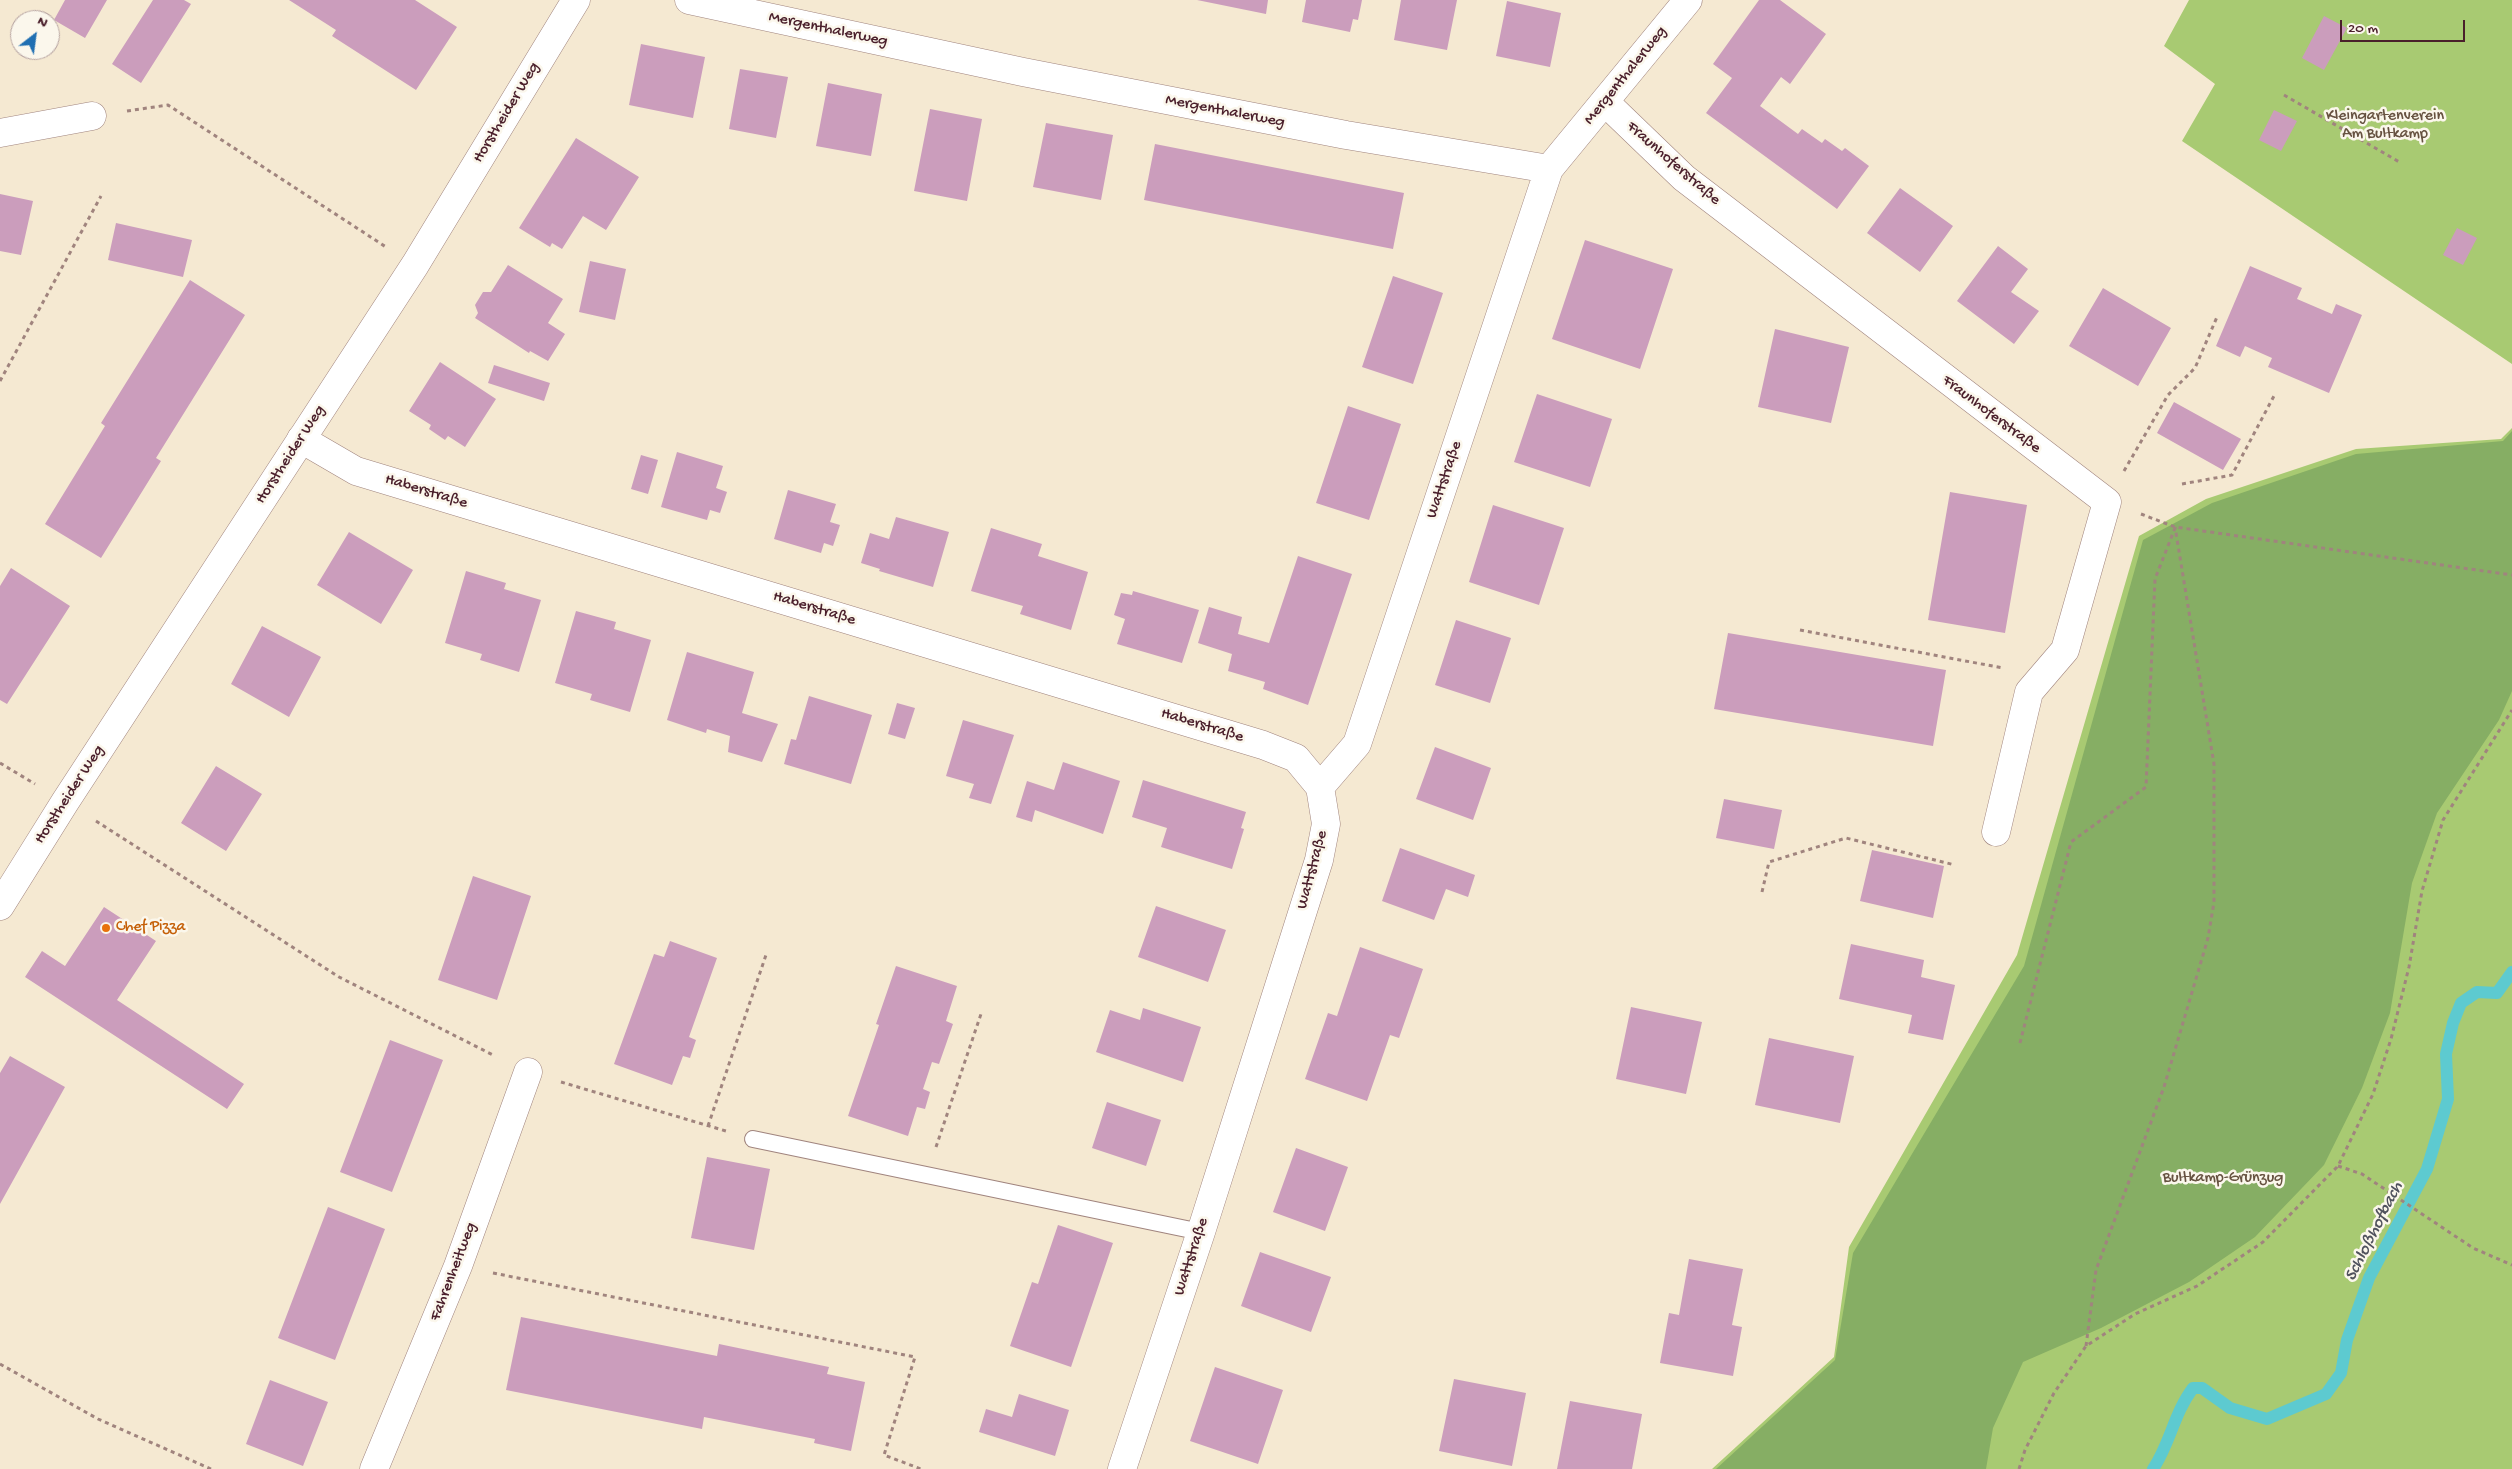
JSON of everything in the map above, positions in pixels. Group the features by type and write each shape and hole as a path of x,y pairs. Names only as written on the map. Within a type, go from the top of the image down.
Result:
{"street":[{"name":"Horstheider Weg","path":"0,906 65,802 415,266 576,0"},
{"name":"Mergenthalerweg","path":"689,0 1043,76 1346,135 1549,169 1688,0"},
{"name":"Fraunhoferstraße","path":"1605,102 1684,178 2107,502"},
{"path":"0,133 92,116"},
{"name":"Wattstraße","path":"1122,1469 1201,1232 1319,860 1326,824 1320,787 1357,744 1549,169"},
{"name":"Haberstraße","path":"301,439 356,471 1262,744 1296,758 1320,787"},
{"path":"1996,832 2029,692 2065,650 2107,502"},
{"name":"Fahrenheitweg","path":"374,1469 458,1266 528,1072"}],"lane":[{"path":"753,1138 1201,1232"}],"path":[{"path":"2284,95 2401,163"},
{"path":"92,116 168,105 415,266"},
{"path":"0,381 101,196"},
{"path":"2217,317 2195,368 2168,395 2107,502 2175,527 2512,575"},
{"path":"2182,484 2232,474 2275,394"},
{"path":"2020,1042 2071,842 2146,787 2155,579 2175,527"},
{"path":"2086,1346 2096,1270 2164,1087 2208,938 2214,902 2214,764 2175,527"},
{"path":"1800,630 2043,675"},
{"path":"2019,1469 2025,1450 2054,1393 2086,1346 2136,1314 2197,1286 2263,1242 2338,1166 2373,1094 2391,1038 2409,967 2422,890 2443,820 2512,710"},
{"path":"65,802 339,977 528,1072 753,1138"},
{"path":"1762,892 1769,862 1846,838 1955,865"},
{"path":"708,1126 767,952"},
{"path":"927,1175 982,1010"},
{"path":"2338,1166 2362,1174 2473,1248 2512,1265"},
{"path":"458,1266 915,1357 884,1455 921,1469"},
{"path":"0,1364 98,1419 211,1469"}],"green space":[{"name":"Kleingartenverein Am Bultkamp","path":"2189,0 2512,0 2512,364 2182,141 2215,84 2164,46"},
{"name":"Bultkamp-Grünzug","path":"2512,428 2512,1469 1712,1469 1834,1357 1849,1247 2017,955 2139,536 2206,499 2356,449 2501,439"},
{"name":"Bultkamp-Grünzug","path":"2512,431 2512,691 2499,720 2437,813 2412,883 2390,1013 2362,1088 2324,1165 2255,1237 2189,1282 2101,1328 2023,1362 1993,1428 1986,1469 1716,1469 1835,1360 1853,1253 2024,966 2143,540 2212,503 2356,454 2503,441"}],"building":[{"path":"65,0 107,0 85,38 60,23 60,10"},
{"path":"153,0 184,0 191,4 141,83 112,64"},
{"path":"289,0 415,0 457,27 416,90 332,36 336,30"},
{"path":"1197,0 1268,0 1266,14"},
{"path":"1306,0 1362,0 1358,20 1353,19 1350,32 1302,22"},
{"path":"1401,0 1457,0 1447,50 1394,40"},
{"path":"1759,0 1780,0 1826,34 1790,84 1781,77 1760,106 1798,134 1802,129 1822,143 1825,139 1842,151 1845,148 1869,166 1837,209 1706,113 1732,78 1713,64"},
{"path":"1507,1 1561,13 1550,67 1496,56"},
{"path":"2324,16 2347,28 2324,70 2302,58"},
{"path":"641,44 705,57 693,118 629,105"},
{"path":"740,69 788,77 776,138 729,129"},
{"path":"828,83 882,94 871,156 816,146"},
{"path":"930,109 982,119 967,201 914,191"},
{"path":"2274,110 2297,121 2281,151 2259,140"},
{"path":"1046,123 1113,135 1101,200 1033,187"},
{"path":"576,138 639,177 606,230 583,216 562,249 552,243 550,247 519,228"},
{"path":"1155,144 1404,193 1393,249 1144,200"},
{"path":"1900,188 1953,226 1920,272 1867,233"},
{"path":"0,194 33,201 21,255 0,251"},
{"path":"116,223 192,240 183,277 108,260"},
{"path":"2457,228 2477,238 2463,265 2443,255"},
{"path":"1585,240 1673,269 1640,369 1552,339"},
{"path":"1998,246 2028,269 2011,292 2039,311 2014,344 1957,301"},
{"path":"590,261 626,269 615,320 579,312"},
{"path":"508,265 563,299 548,323 565,334 548,361 530,351 529,353 475,318 478,313 475,305 483,292 491,292"},
{"path":"2250,266 2302,288 2297,299 2332,314 2336,304 2362,315 2329,393 2268,367 2272,358 2245,346 2240,357 2216,346"},
{"path":"1393,276 1443,293 1413,384 1362,367"},
{"path":"190,280 245,315 156,458 161,461 101,558 45,524 105,426 101,423"},
{"path":"2103,288 2171,328 2138,386 2069,346"},
{"path":"1775,329 1849,347 1831,423 1758,407"},
{"path":"440,362 496,399 465,447 448,436 445,440 429,429 431,425 409,411"},
{"path":"494,365 550,383 544,401 488,383"},
{"path":"1537,394 1612,419 1590,487 1514,462"},
{"path":"2174,402 2241,439 2223,470 2157,433"},
{"path":"1348,406 1401,424 1369,520 1316,503"},
{"path":"677,452 723,466 716,488 727,492 720,513 710,510 707,520 661,507"},
{"path":"641,455 658,460 648,494 631,489"},
{"path":"788,490 836,504 830,522 840,525 833,546 824,543 821,553 774,539"},
{"path":"1950,492 2027,505 2005,633 1928,620"},
{"path":"1493,505 1564,528 1539,605 1469,582"},
{"path":"896,517 949,532 933,587 879,571 880,569 861,563 870,533 889,539"},
{"path":"991,528 1042,544 1038,556 1088,572 1071,630 1020,614 1023,606 971,591"},
{"path":"349,532 413,570 381,624 317,585"},
{"path":"1298,556 1352,574 1308,705 1263,689 1265,682 1228,671 1232,654 1198,643 1209,607 1242,617 1238,634 1269,643"},
{"path":"11,568 70,606 7,704 0,700 0,586"},
{"path":"466,571 506,583 504,589 541,600 519,672 480,660 482,654 445,643"},
{"path":"1133,591 1199,610 1182,663 1117,644 1125,619 1114,615 1121,593 1132,595"},
{"path":"576,611 616,622 614,629 651,640 630,712 590,700 592,694 555,683"},
{"path":"1456,620 1511,638 1490,703 1435,685"},
{"path":"262,626 321,657 289,717 231,684"},
{"path":"1728,633 1946,670 1933,746 1714,709"},
{"path":"687,652 754,672 742,713 778,724 762,762 728,752 730,736 707,729 706,733 667,720"},
{"path":"809,696 872,715 851,784 784,764 791,739 796,740"},
{"path":"897,703 915,708 905,739 888,734"},
{"path":"963,720 1014,735 991,804 969,798 974,784 946,776"},
{"path":"1435,747 1491,768 1473,820 1416,799"},
{"path":"1063,762 1120,781 1103,834 1035,810 1032,822 1016,817 1027,781 1054,790"},
{"path":"216,766 262,794 226,851 181,823"},
{"path":"1143,780 1246,812 1241,828 1244,829 1232,869 1161,847 1167,828 1132,817"},
{"path":"1724,799 1782,810 1774,849 1716,838"},
{"path":"1400,848 1475,875 1468,897 1446,889 1434,920 1382,901"},
{"path":"1872,850 1944,866 1933,918 1860,901"},
{"path":"473,876 531,896 497,1000 438,980"},
{"path":"1156,906 1226,930 1208,982 1138,957"},
{"path":"104,907 156,941 117,1000 244,1084 227,1109 25,977 42,951 65,966"},
{"path":"670,941 717,958 689,1037 696,1040 690,1058 683,1056 672,1085 614,1064 654,954 664,957"},
{"path":"1851,944 1924,960 1921,977 1955,985 1943,1040 1908,1033 1912,1015 1839,999"},
{"path":"1360,947 1423,969 1399,1038 1390,1035 1367,1101 1305,1079 1328,1013 1337,1016"},
{"path":"896,966 957,986 946,1021 953,1024 939,1064 932,1062 923,1089 930,1092 925,1109 917,1107 908,1136 848,1116 879,1025 876,1024"},
{"path":"1631,1007 1702,1022 1686,1094 1616,1079"},
{"path":"1143,1008 1201,1027 1183,1082 1096,1052 1110,1010 1140,1020"},
{"path":"1769,1038 1854,1056 1840,1123 1755,1105"},
{"path":"390,1040 443,1060 392,1192 340,1172"},
{"path":"10,1056 65,1087 0,1204 0,1073"},
{"path":"1107,1102 1161,1120 1146,1166 1092,1148"},
{"path":"1296,1148 1348,1167 1325,1231 1273,1212"},
{"path":"707,1157 770,1169 754,1250 691,1238"},
{"path":"328,1207 385,1229 335,1360 278,1338"},
{"path":"1058,1225 1113,1243 1071,1367 1010,1346 1032,1282 1038,1284"},
{"path":"1260,1252 1331,1277 1311,1332 1241,1306"},
{"path":"1689,1259 1743,1269 1732,1325 1742,1327 1733,1376 1660,1363 1669,1313 1679,1315"},
{"path":"521,1317 717,1356 719,1344 829,1367 827,1374 865,1382 851,1451 814,1443 815,1439 704,1417 702,1429 506,1390"},
{"path":"1215,1367 1283,1390 1258,1464 1190,1441"},
{"path":"1454,1379 1526,1393 1512,1466 1439,1451"},
{"path":"270,1380 328,1402 303,1466 246,1444"},
{"path":"1019,1394 1069,1410 1055,1456 979,1432 986,1409 1012,1417"},
{"path":"1570,1401 1642,1414 1632,1469 1557,1469"}],"waterway":[{"name":"Schloßhofbach","path":"2153,1469 2164,1449 2181,1408 2193,1388 2202,1388 2230,1408 2267,1419 2326,1394 2341,1373 2347,1340 2369,1278 2427,1169 2448,1099 2446,1054 2453,1023 2461,1003 2477,992 2497,993 2512,972"}],"place":[{"name":"Chef Pizza","path":"106,928"}]}
